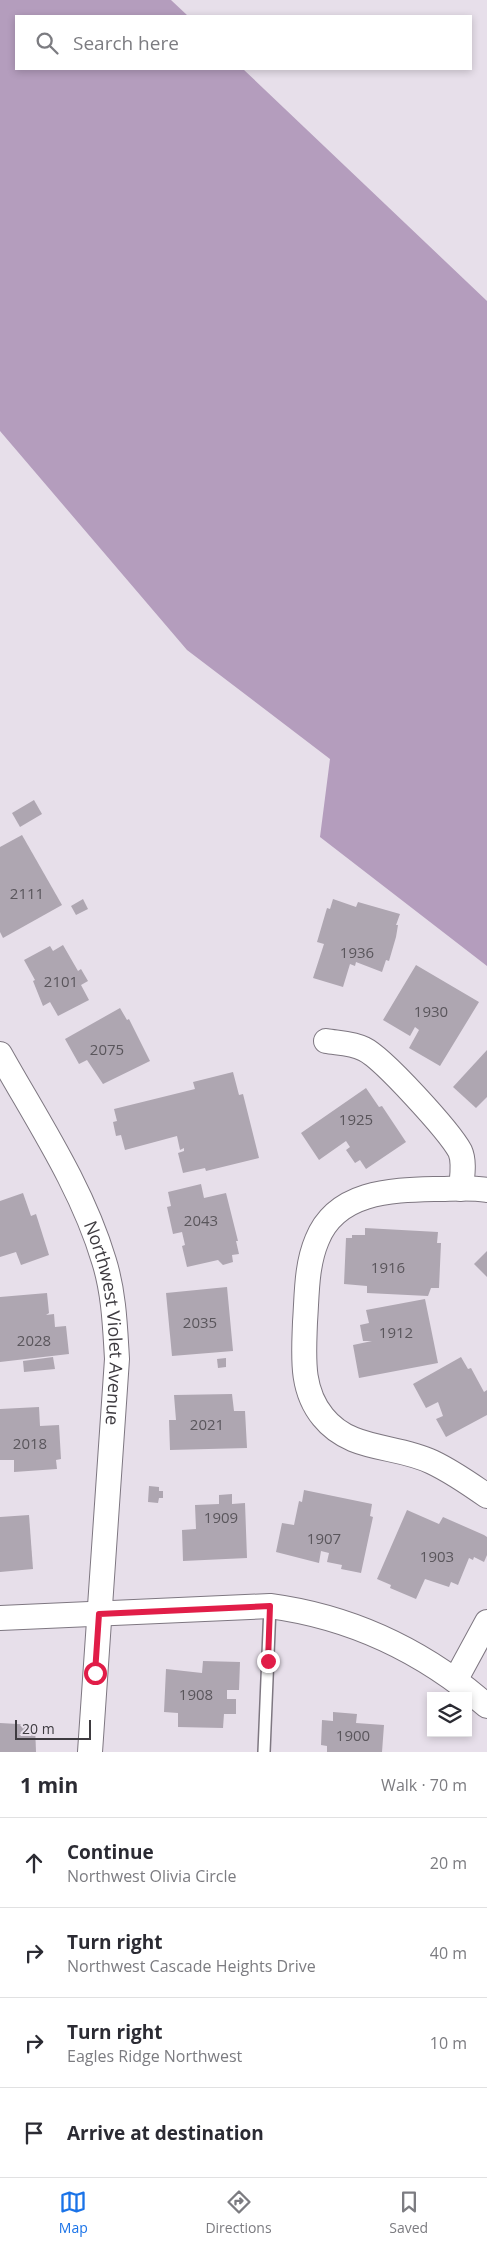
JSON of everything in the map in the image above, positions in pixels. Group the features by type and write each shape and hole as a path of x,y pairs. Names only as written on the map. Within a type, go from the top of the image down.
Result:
{"street":[{"path":"326,1041 362,1048 375,1056 437,1121 460,1152 463,1164 461,1189"},
{"name":"Northwest Violet Avenue","path":"0,1054 88,1216 104,1262 114,1310 117,1359 90,1752"},
{"path":"487,1190 382,1192 362,1197 346,1206 327,1223 317,1239 309,1266 304,1377 313,1402 322,1416 350,1440 385,1450 404,1452 432,1462 487,1496"},
{"path":"0,1618 270,1606 316,1614 390,1640 456,1679 487,1706"},
{"path":"456,1679 487,1622"},
{"path":"456,1679 487,1652"}],"lane":[{"path":"264,1752 270,1606"}],"shaded area":[{"path":"0,0 171,0 187,15 15,15 15,70 244,70 487,301 487,966 320,837 330,759 187,650 0,431"}],"building":[{"path":"34,800 42,814 20,827 12,813"},
{"path":"22,835 62,905 3,938 0,932 0,847"},
{"path":"83,899 88,909 76,915 71,906"},
{"path":"333,899 356,907 358,902 400,914 389,961 386,960 382,972 356,962 355,966 350,964 343,987 313,978 324,944 317,942 327,908 330,909"},
{"path":"63,945 78,971 81,969 88,981 81,985 89,1000 58,1016 50,1002 43,1006 33,981 35,980 24,960 50,946 53,951"},
{"path":"416,965 479,1002 440,1066 409,1048 419,1030 415,1027 410,1036 383,1020"},
{"path":"120,1008 127,1020 129,1019 150,1061 103,1084 87,1060 79,1064 65,1039"},
{"path":"487,1050 487,1097 476,1108 453,1087"},
{"path":"233,1072 239,1095 243,1094 259,1158 206,1171 205,1168 183,1173 178,1153 184,1151 184,1148 180,1150 177,1136 125,1150 121,1135 116,1136 113,1122 117,1121 114,1109 195,1089 193,1082"},
{"path":"366,1088 379,1107 382,1106 406,1142 366,1169 360,1160 355,1163 346,1150 350,1147 346,1141 319,1160 301,1133"},
{"path":"201,1184 204,1198 226,1193 238,1241 236,1241 239,1254 232,1255 233,1262 223,1265 218,1260 187,1267 182,1246 185,1245 182,1232 173,1234 167,1207 171,1206 168,1192"},
{"path":"23,1193 31,1216 36,1214 49,1255 21,1265 16,1252 0,1257 0,1201"},
{"path":"365,1228 438,1232 437,1243 441,1243 439,1288 431,1288 428,1296 367,1293 367,1286 344,1284 346,1238 352,1238 352,1235 365,1235"},
{"path":"487,1251 487,1277 474,1264"},
{"path":"227,1287 233,1351 172,1356 166,1293"},
{"path":"47,1293 49,1313 46,1315 54,1314 55,1327 66,1326 69,1354 0,1362 0,1297"},
{"path":"425,1299 438,1363 359,1378 353,1345 372,1341 363,1341 360,1325 369,1323 366,1310"},
{"path":"53,1357 55,1369 24,1372 23,1361"},
{"path":"461,1357 468,1369 471,1368 484,1392 487,1390 487,1415 446,1437 436,1419 443,1416 438,1402 426,1408 413,1384"},
{"path":"226,1358 226,1367 218,1368 217,1359"},
{"path":"232,1394 234,1411 245,1411 247,1448 170,1450 169,1420 176,1420 174,1395"},
{"path":"39,1407 40,1426 59,1425 61,1459 56,1460 57,1469 14,1472 14,1460 0,1460 0,1409"},
{"path":"149,1486 159,1487 159,1491 163,1491 163,1498 159,1498 158,1503 148,1502"},
{"path":"304,1490 372,1504 370,1516 373,1517 361,1573 341,1569 342,1565 327,1562 329,1553 321,1551 319,1563 276,1552 282,1523 294,1525 299,1501 302,1502"},
{"path":"232,1494 232,1504 245,1503 247,1558 183,1561 182,1530 196,1529 195,1505 219,1504 219,1495"},
{"path":"407,1510 439,1524 443,1517 487,1537 487,1555 484,1562 474,1557 473,1560 469,1558 458,1585 451,1582 449,1587 425,1579 416,1599 390,1588 391,1585 377,1579"},
{"path":"29,1515 33,1569 0,1572 0,1517"},
{"path":"203,1661 240,1662 239,1690 227,1690 227,1699 236,1699 236,1714 224,1714 223,1728 178,1727 178,1713 164,1712 166,1669 202,1673"},
{"path":"333,1712 357,1714 356,1723 384,1725 382,1752 327,1752 327,1746 321,1745 322,1720 333,1721"},
{"path":"0,1723 35,1725 36,1752 0,1752"}],"route":[{"path":"95,1673 99,1614 270,1606 268,1661"}]}
